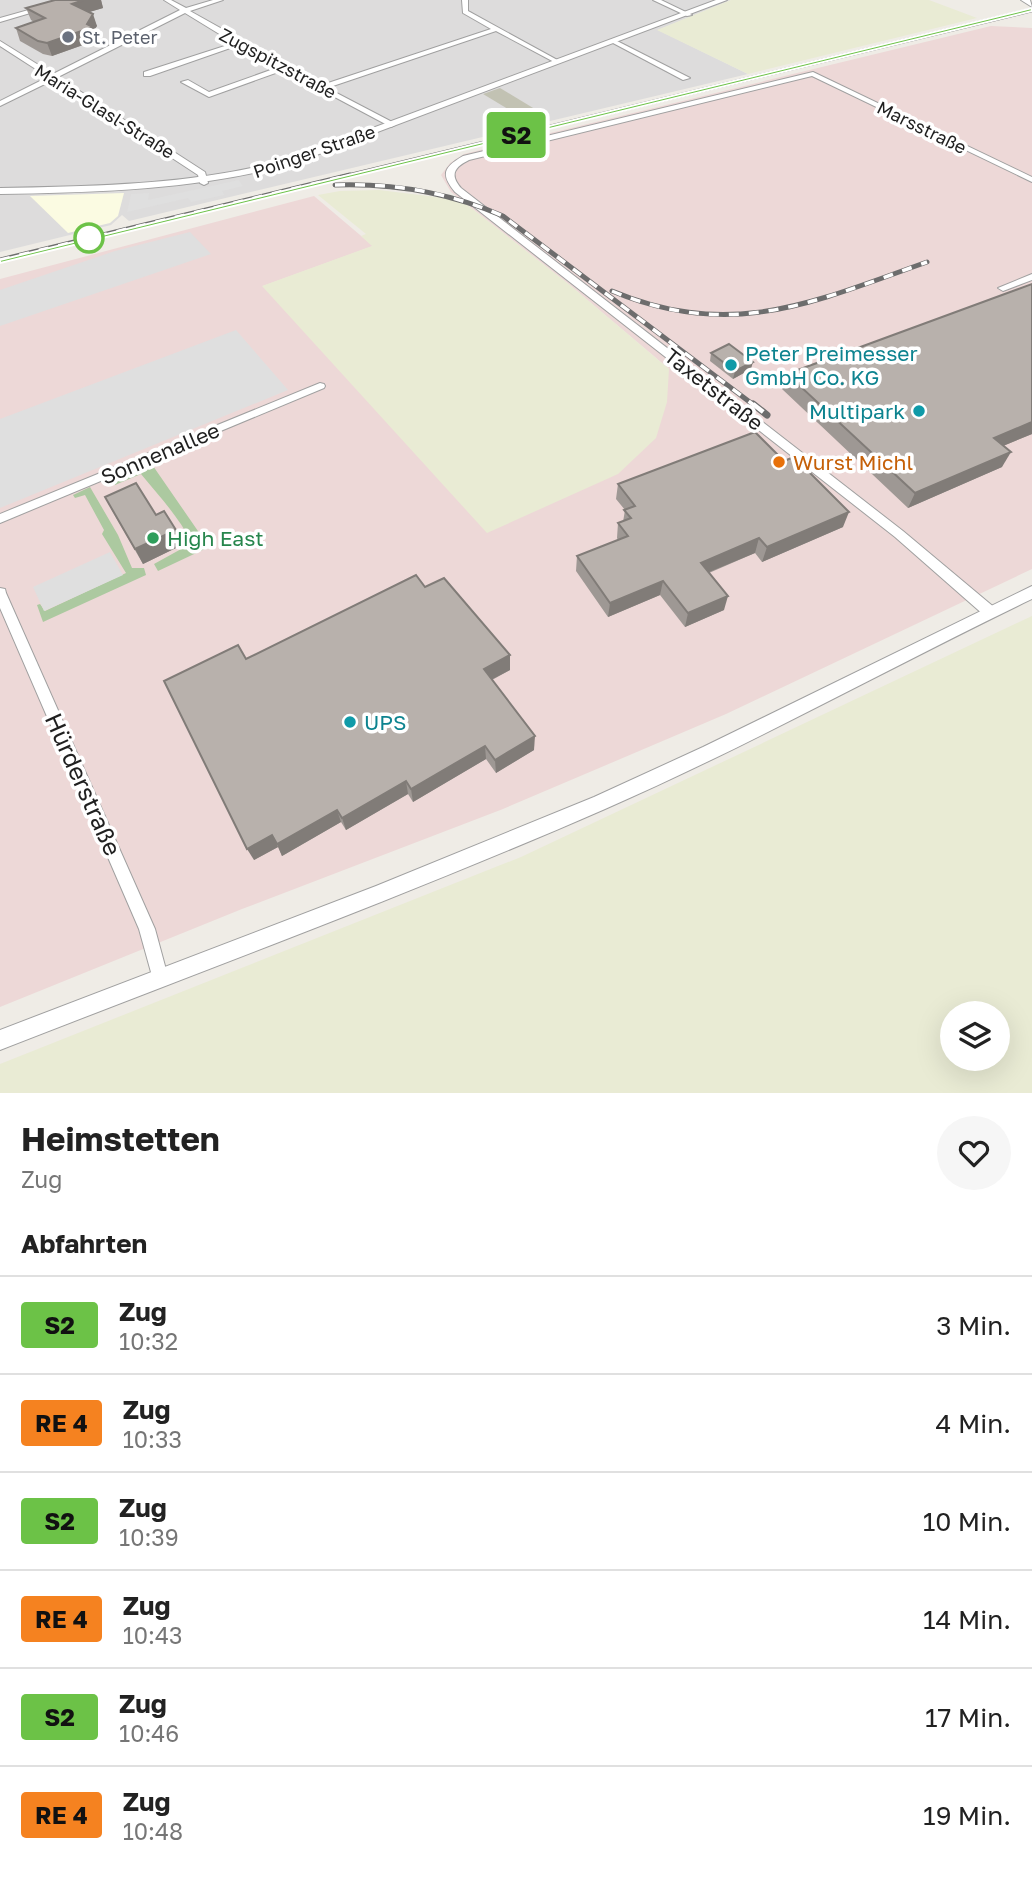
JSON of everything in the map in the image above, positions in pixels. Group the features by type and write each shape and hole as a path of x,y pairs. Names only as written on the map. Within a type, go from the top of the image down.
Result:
{"street":[{"path":"0,20 71,0"},
{"name":"Zugspitzstraße","path":"167,0 239,43 391,125"},
{"path":"0,104 184,11 220,0"},
{"path":"465,0 465,12 558,62"},
{"path":"656,0 689,15"},
{"name":"Poinger Straße","path":"0,191 141,188 204,183 274,167 689,15 723,0"},
{"path":"1025,0 1032,5"},
{"path":"322,87 496,29"},
{"path":"615,42 686,78"},
{"name":"Maria-Glasl-Straße","path":"0,43 192,167 202,174 204,183"},
{"path":"148,74 239,43"},
{"path":"185,82 209,95 285,68"},
{"name":"Marsstraße","path":"453,164 466,158 623,118 813,74 1032,180"},
{"name":"Taxetstraße","path":"453,164 449,173 451,182 458,190 900,534 990,612"},
{"path":"1003,288 1032,277"},
{"name":"Sonnenallee","path":"0,519 320,386"},
{"path":"0,1040 434,872 601,802 683,765 1032,592"},
{"name":"Hürderstraße","path":"0,593 147,929 160,977"}],"shaded area":[{"path":"0,0 731,0 658,30 748,74 129,221 122,215 111,225 0,252"},
{"path":"731,0 929,0 977,18 748,74 657,30"},
{"path":"991,26 1032,28 1032,569 726,714 503,809 242,909 0,1007 0,279 314,196 373,246 263,286 669,369 571,286 451,192 441,175 450,163 464,154"},
{"path":"500,88 548,117 531,123 483,94"},
{"path":"239,180 243,186 222,191 224,195 191,202 188,198 127,212 131,194 149,193 148,200"},
{"path":"379,190 461,200 571,286 669,369 667,402 656,438 618,474 487,533 262,286 372,246 361,236 366,234 318,195 340,191"},
{"path":"124,193 118,216 110,223 68,233 30,196"},
{"path":"190,232 211,254 0,326 0,290 115,251"},
{"path":"236,330 288,390 0,508 0,419"},
{"path":"110,552 123,575 44,611 33,587"},
{"path":"1032,616 1032,1093 0,1093 0,1064 521,857"}],"green space":[{"path":"151,463 209,547 158,571 154,564 192,543 175,515 141,474 115,485 113,478"},
{"path":"90,487 118,535 132,568 144,568 146,575 43,622 37,605 40,604 45,611 126,573 102,534 104,530 85,495 75,498 73,495"}],"building":[{"path":"55,0 84,0 72,4 93,14 87,24 93,27 47,43 38,41 16,28 45,18 26,8"},
{"name":"Multipark","path":"1032,284 1032,422 994,438 1011,452 915,493 787,374"},
{"path":"729,344 753,362 735,371 711,353"},
{"path":"755,432 784,461 794,457 849,512 767,547 759,538 701,563 728,596 688,613 663,581 610,603 577,556 628,536 618,523 631,518 624,510 635,506 618,484"},
{"name":"High East","path":"136,483 156,515 164,511 176,530 135,549 105,497"},
{"name":"UPS","path":"416,575 425,587 444,578 510,655 484,669 535,736 495,760 485,746 411,789 406,781 342,818 337,810 277,844 272,835 247,849 164,681 238,645 246,659"}],"railway":[{"path":"343,177 1032,10"},
{"path":"0,260 350,175"},
{"path":"335,185 420,191 462,201 503,216 755,406"},
{"path":"612,291 655,306 696,313 735,314 809,302 927,262"},
{"path":"753,404 767,415"}],"train":[{"name":"S2","path":"0,260 1032,10"}],"place":[{"name":"St. Peter","path":"68,37"},
{"name":"Peter Preimesser GmbH Co. KG","path":"731,365"},
{"name":"Multipark","path":"919,411"},
{"name":"Wurst Michl","path":"779,462"},
{"name":"High East","path":"153,538"},
{"name":"UPS","path":"350,722"}]}
